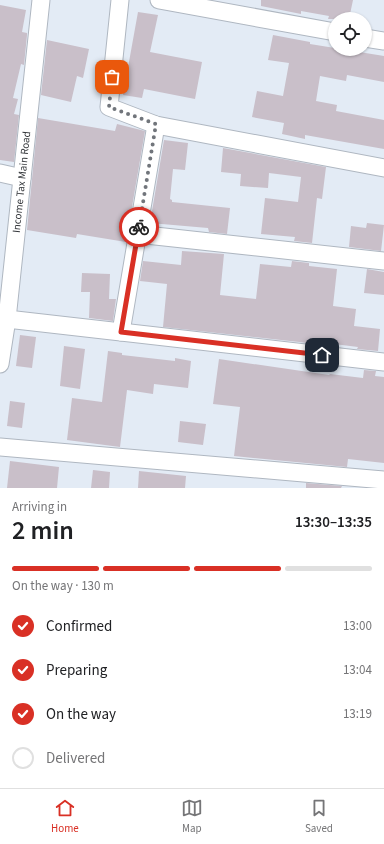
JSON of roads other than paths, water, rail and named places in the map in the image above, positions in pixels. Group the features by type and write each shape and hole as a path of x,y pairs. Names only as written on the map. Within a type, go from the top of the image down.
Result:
{"street":[{"name":"Income Tax Main Road","path":"0,364 41,0"},
{"path":"120,0 109,107 156,124 384,168"},
{"path":"159,0 328,31"},
{"path":"372,39 384,41"},
{"path":"121,332 156,124"},
{"path":"0,174 22,178"},
{"path":"137,234 384,261"},
{"path":"6,319 384,362"},
{"path":"0,447 384,480"}]}
